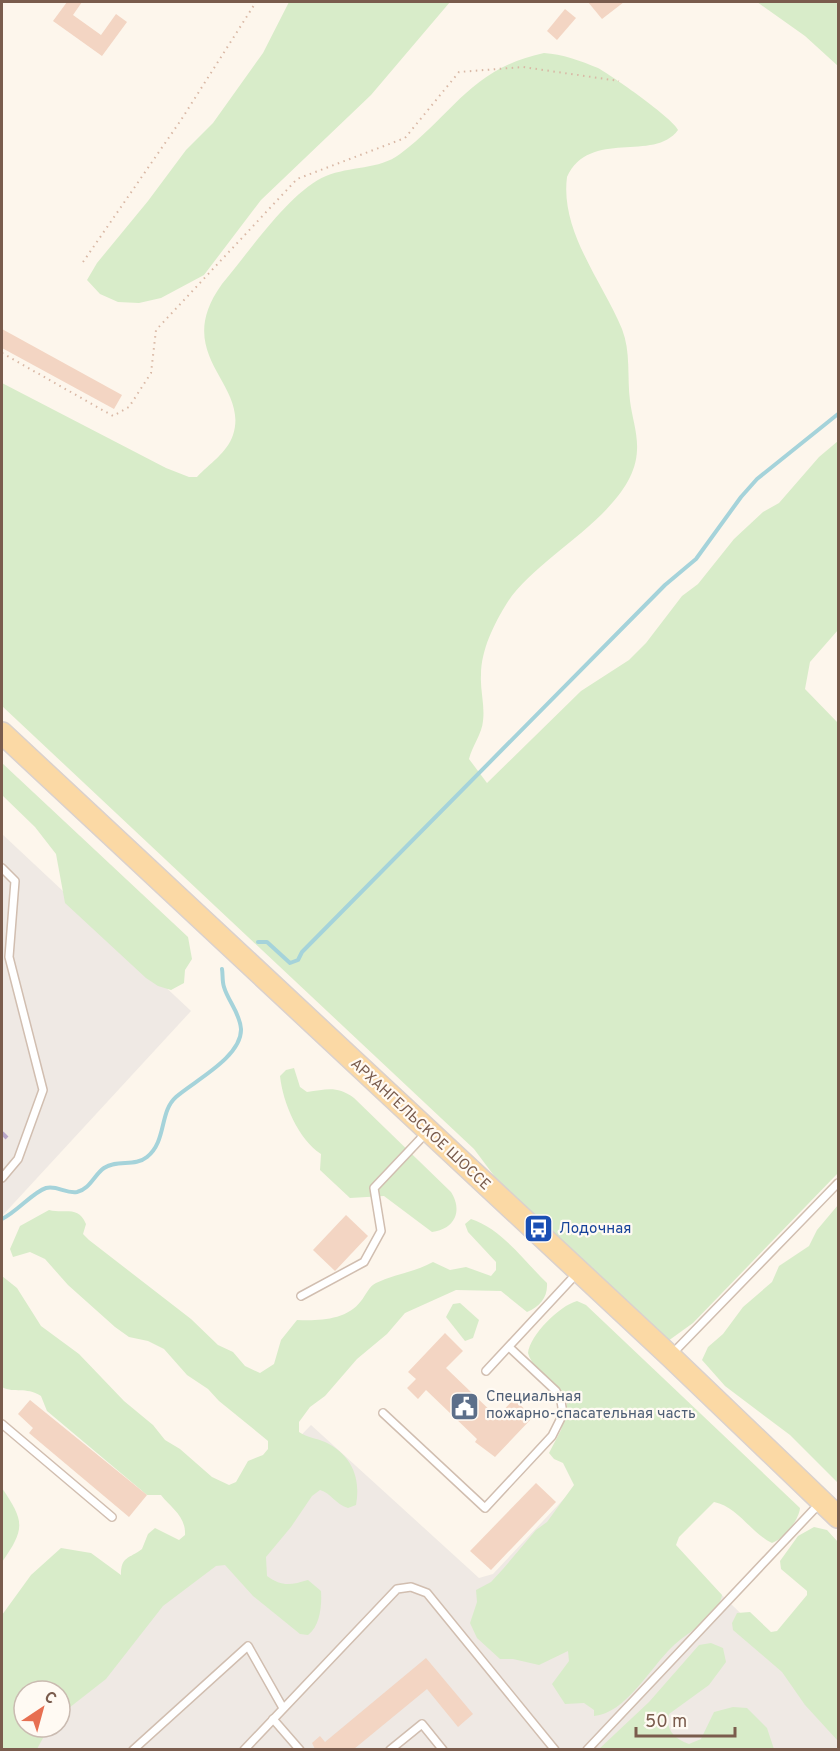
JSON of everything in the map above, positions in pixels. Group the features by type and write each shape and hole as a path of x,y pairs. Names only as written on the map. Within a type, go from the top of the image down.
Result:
{"main road":[{"name":"АРХАНГЕЛЬСКОЕ ШОССЕ","path":"2,733 427,1132 670,1356 838,1517"}],"lane":[{"path":"2,868 15,880 9,957 43,1090 18,1160 2,1178"},
{"path":"301,1296 364,1262 381,1231 374,1188 427,1132"},
{"path":"670,1356 838,1183"},
{"path":"486,1371 578,1272"},
{"path":"383,1413 485,1508 552,1436 563,1414 561,1401 556,1391 509,1347"},
{"path":"2,1424 112,1517"},
{"path":"587,1749 821,1501"},
{"path":"244,1749 397,1589 411,1587 427,1593 555,1749"},
{"path":"133,1749 248,1646 283,1708"},
{"path":"273,1719 300,1749"},
{"path":"390,1749 422,1724 443,1749"}],"path":[{"path":"83,262 181,120 256,2"},
{"path":"2,353 113,416 129,407 151,373 156,330 297,179 405,138 459,72 524,67 619,81"}],"shaded area":[{"path":"2,834 191,1011 2,1216"},
{"path":"311,1425 479,1578 493,1574 592,1469 838,1708 838,1750 2,1750 2,1744 12,1736 12,1739 72,1739 72,1679 65,1679"}],"green space":[{"path":"289,2 450,2 371,95 261,200 204,275 161,298 139,303 118,302 100,294 87,280 97,263 186,150 213,123 263,53"},
{"path":"757,2 838,2 838,66 805,36"},
{"path":"544,53 565,56 598,68 654,107 678,130 667,139 654,144 606,149 591,154 577,162 567,177 570,217 576,236 625,338 637,450 632,472 620,493 603,513 521,585 507,603 493,628 483,656 482,726 469,759 487,783 581,691 629,660 646,643 682,596 698,584 734,539 763,512 779,503 819,457 838,441 838,630 810,662 805,689 838,723 838,1173 693,1323 668,1341 507,1193 474,1149 2,706 2,383 166,468 189,477 197,477 227,447 233,435 235,417 231,400 207,350 204,331 208,309 222,284 257,240 284,208 312,184 335,173 392,159 419,139 480,81 519,60"},
{"path":"2,763 188,937 192,959 185,970 184,983 171,990 158,986 146,978 65,903 56,854 35,827 2,795"},
{"path":"294,1068 300,1087 307,1092 336,1090 354,1098 451,1192 455,1199 456,1212 451,1223 432,1232 384,1196 350,1198 320,1170 321,1154 299,1130 284,1097 280,1076 286,1070"},
{"path":"838,1205 838,1483 790,1435 725,1386 702,1360 708,1347 723,1334 743,1307 772,1282 779,1266 809,1246 817,1230"},
{"path":"49,1210 71,1211 79,1214 86,1224 83,1234 89,1240 191,1319 218,1345 233,1352 245,1366 260,1373 274,1364 281,1340 297,1320 340,1316 355,1307 371,1286 383,1280 433,1262 450,1270 466,1267 491,1276 496,1270 496,1262 468,1232 465,1224 471,1219 493,1230 512,1246 547,1283 547,1288 542,1301 527,1312 501,1291 456,1290 405,1313 387,1334 357,1359 325,1396 310,1407 299,1422 299,1432 325,1442 342,1454 352,1468 357,1486 356,1505 348,1508 320,1490 312,1496 291,1527 266,1557 267,1576 272,1580 287,1584 308,1580 321,1591 319,1615 308,1635 300,1634 253,1596 225,1565 216,1566 163,1606 106,1679 72,1706 72,1679 12,1679 12,1739 42,1739 37,1749 2,1749 2,1615 31,1575 61,1548 91,1553 121,1575 124,1561 142,1549 148,1534 155,1528 179,1540 185,1535 185,1528 180,1517 161,1495 147,1495 47,1411 41,1396 30,1391 2,1387 2,1276 17,1288 41,1326 79,1354 124,1401 153,1425 165,1440 180,1449 212,1477 229,1485 236,1482 248,1461 263,1455 268,1449 268,1441 219,1401 208,1389 187,1375 164,1349 148,1341 129,1337 115,1327 68,1285 45,1259 30,1252 13,1257 10,1249 20,1226"},
{"path":"577,1301 586,1305 800,1508 790,1529 772,1543 730,1509 714,1502 679,1537 676,1545 722,1595 719,1603 708,1618 672,1647 627,1699 605,1713 594,1716 594,1710 584,1703 565,1704 552,1684 569,1661 568,1651 539,1665 513,1659 500,1659 477,1638 470,1623 477,1602 476,1590 491,1582 536,1530 547,1522 574,1485 563,1463 554,1459 549,1453 561,1430 567,1403 535,1366 528,1353 534,1338 546,1322"},
{"path":"460,1303 479,1320 473,1338 465,1341 446,1317 453,1304"},
{"path":"2,1488 15,1509 19,1525 15,1541 2,1562"},
{"path":"814,1527 827,1530 838,1542 838,1741 805,1705 782,1672 733,1630 732,1623 737,1613 750,1612 771,1632 777,1631 807,1595 807,1591 781,1569 780,1561 798,1536"},
{"path":"711,1643 723,1648 726,1662 709,1685 669,1714 668,1724 672,1733 689,1744 701,1739 714,1712 733,1707 747,1708 767,1728 774,1749 599,1749 649,1702 699,1645"}],"building":[{"path":"67,2 82,2 73,15 101,35 116,14 127,22 102,56 53,21"},
{"path":"588,2 624,2 602,19"},
{"path":"565,9 576,18 557,40 547,31"},
{"path":"2,329 122,395 114,409 2,348"},
{"path":"346,1215 368,1236 335,1271 313,1250"},
{"path":"445,1333 463,1351 446,1368 497,1417 514,1399 533,1417 495,1457 475,1442 477,1439 426,1390 418,1399 407,1388 416,1379 408,1372"},
{"path":"30,1400 147,1495 129,1517 29,1433 33,1428 18,1414"},
{"path":"536,1483 556,1502 491,1570 470,1551"},
{"path":"426,1658 473,1714 458,1727 427,1689 354,1749 315,1749 312,1743 320,1736 325,1742"}],"waterway":[{"path":"258,942 267,942 290,963 298,960 302,952 665,585 696,559 741,497 757,479 838,414"},
{"path":"2,1219 41,1190 50,1187 77,1192 89,1185 109,1165 137,1162 147,1157 158,1143 171,1103 226,1059 239,1039 240,1023 224,987 222,969"}],"railway":[{"path":"2,1133 7,1138"}],"place":[{"name":"Лодочная","path":"538,1229"},
{"name":"Специальная пожарно-спасательная часть","path":"465,1406"}]}
